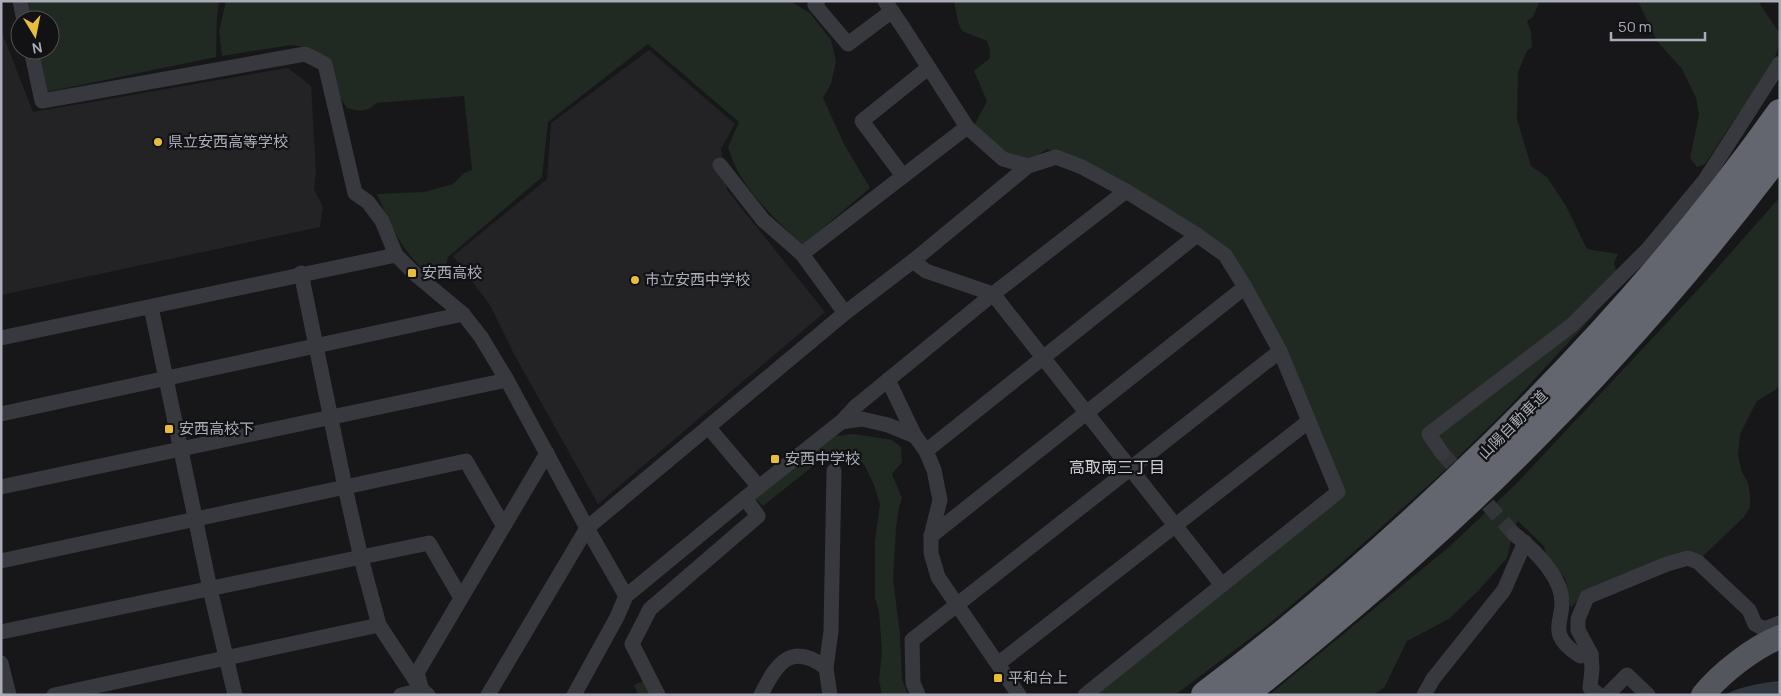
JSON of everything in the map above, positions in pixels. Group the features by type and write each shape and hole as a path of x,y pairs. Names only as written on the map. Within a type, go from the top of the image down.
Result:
{"highway":[{"path":"1706,229 1780,96"},
{"name":"山陽自動車道","path":"1242,695 1406,560 1533,439 1634,331 1706,229 1780,113"},
{"name":"山陽自動車道","path":"1205,695 1258,655 1390,544 1516,424 1616,317 1706,229 1780,152"},
{"path":"1706,229 1780,166"}],"main road":[{"path":"1703,695 1722,674 1768,641 1780,637"}],"street":[{"path":"818,1 815,5 848,44 889,6 967,127 1003,159 1028,166"},
{"path":"33,60 42,101 305,54 325,64 355,193 368,202 382,221 396,254 415,274 463,314 481,337 507,380 586,528 626,596"},
{"path":"1442,453 1429,434 1572,324 1648,249 1705,180 1780,63"},
{"path":"903,176 862,121 928,68"},
{"path":"802,254 967,127"},
{"path":"488,695 586,528 846,313 913,261 1028,166 1056,157 1082,167 1126,191 1197,235 1225,255 1280,351 1338,492 1085,695"},
{"path":"720,164 763,220 802,254 846,313"},
{"path":"574,695 617,617 626,596 758,487 841,422 855,407 993,294 1126,191"},
{"path":"926,451 1197,235"},
{"path":"1,338 396,254"},
{"path":"913,261 926,271 993,294 1176,524 1222,585"},
{"path":"301,273 344,487 379,625 425,693"},
{"path":"932,536 1245,287"},
{"path":"151,307 210,589 235,695"},
{"path":"1,414 463,314"},
{"path":"918,695 913,683 912,640 1280,351"},
{"path":"1,488 507,380"},
{"path":"888,380 915,436 926,451 934,470 940,500 930,553 938,576 1019,695"},
{"path":"841,422 862,419 888,425 915,436"},
{"path":"999,663 1309,421"},
{"path":"709,428 758,487"},
{"path":"425,693 417,673 547,453"},
{"path":"1,561 466,461 503,526"},
{"path":"830,695 826,668 831,631 834,471"},
{"path":"658,695 632,644 650,609 758,516 745,498"},
{"path":"1424,695 1433,679 1504,590 1520,538 1551,570 1560,589 1562,606 1558,630 1560,639 1570,650 1580,656 1591,654"},
{"path":"1,632 429,543 461,598"},
{"path":"1599,695 1590,688 1591,654 1578,630 1578,619 1587,598 1667,564 1688,558 1698,562 1749,610 1755,624 1764,629 1780,623"},
{"path":"54,695 379,625"},
{"path":"761,695 774,670 782,661 789,658 801,656 814,659 826,668"},
{"path":"1,663 9,695"},
{"path":"1608,695 1626,675 1648,695"},
{"path":"401,695 425,693"}],"shaded area":[{"path":"28,1 219,1 216,57 47,92 40,60 60,60 60,10 30,10"},
{"path":"226,1 790,1 810,13 831,40 836,61 831,84 823,98 844,144 870,188 803,245 758,200 733,162 728,147 739,122 648,44 548,122 542,177 448,257 443,279 431,274 411,256 394,232 377,194 424,192 453,184 464,173 472,170 464,96 376,103 362,110 347,108 307,47 291,45 222,56 219,31"},
{"path":"954,1 1540,1 1533,17 1527,21 1531,32 1532,47 1527,51 1518,72 1517,119 1531,166 1547,177 1566,206 1587,249 1618,254 1614,263 1616,271 1583,305 1594,315 1506,410 1442,473 1339,565 1268,625 1175,695 1097,695 1340,495 1230,255 1071,157 1047,149 1028,162 1006,156 975,124 987,101 974,71 990,58 990,51 987,41 962,31 958,22"},
{"path":"1638,1 1758,1 1780,34 1780,41 1774,60 1705,164 1697,167 1690,158 1699,115 1696,98 1682,69 1657,41"},
{"name":"県立安西高等学校","path":"1,30 10,53 10,60 13,60 33,112 288,68 311,86 316,171 314,189 323,207 320,227 1,295"},
{"name":"市立安西中学校","path":"649,50 735,124 721,149 727,190 825,312 598,504 514,354 490,305 453,256 547,179 551,123"},
{"path":"1780,197 1780,385 1757,401 1740,434 1738,456 1742,472 1748,483 1750,495 1750,507 1744,517 1701,558 1582,595 1571,608 1565,578 1548,561 1544,546 1518,521 1508,534 1511,542 1507,558 1479,590 1449,619 1407,641 1384,688 1373,695 1269,695 1449,547 1516,484 1705,282"},
{"path":"854,434 892,440 901,447 902,462 892,474 902,498 896,528 893,579 900,635 902,679 908,695 882,695 879,680 882,651 879,611 875,598 875,541 880,504 864,464 847,449 827,455 763,506 755,498 834,436"},
{"path":"644,681 652,695 638,695 634,685"},
{"path":"1780,681 1780,695 1724,695 1751,685"}],"tunnel":[{"path":"1442,453 1514,534"}],"place":[{"name":"県立安西高等学校","path":"158,142"},
{"name":"安西高校","path":"412,273"},
{"name":"市立安西中学校","path":"635,280"},
{"name":"安西高校下","path":"169,429"},
{"name":"安西中学校","path":"775,459"},
{"name":"平和台上","path":"998,678"}],"district":[{"name":"高取南三丁目","path":"1117,467"}]}
